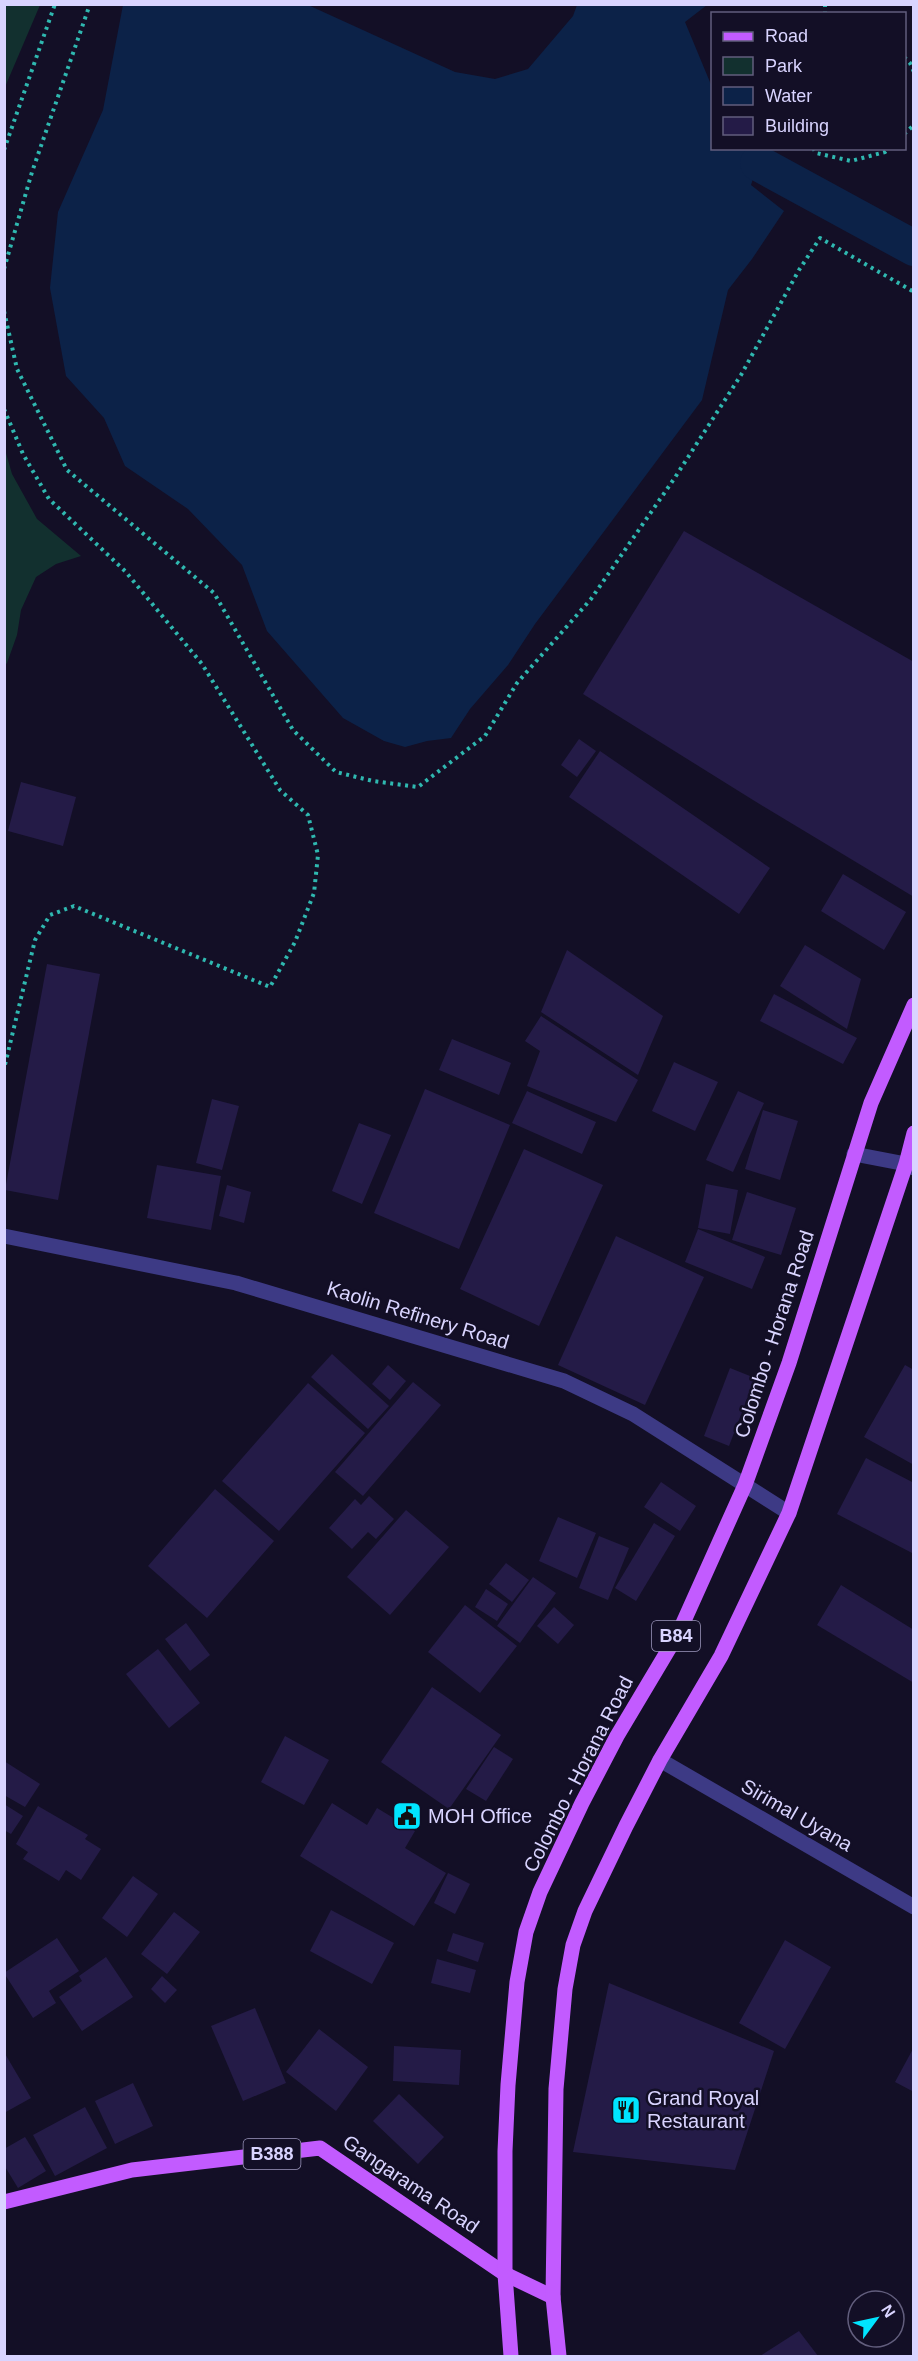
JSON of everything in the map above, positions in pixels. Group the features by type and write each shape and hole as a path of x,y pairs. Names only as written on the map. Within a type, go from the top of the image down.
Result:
{"main road":[{"name":"Colombo - Horana Road","path":"512,2356 505,2274 508,2085 517,1982 526,1932 540,1892 582,1803 617,1736 679,1632 746,1485 789,1363 871,1103 914,1005"},
{"name":"B84","path":"560,2356 553,2296 556,2089 565,1989 573,1946 585,1911 660,1760 721,1656 789,1513 910,1166 914,1133"},
{"name":"Gangarama Road","path":"4,2202 132,2170 320,2148 505,2274 553,2296"}],"street":[{"path":"855,1154 910,1166"},
{"name":"Kaolin Refinery Road","path":"4,1236 236,1283 564,1381 633,1414 789,1513"},
{"name":"Sirimal Uyana","path":"660,1760 914,1907"}],"path":[{"path":"4,150 55,4"},
{"path":"4,269 32,172 90,4"},
{"path":"906,59 914,72"},
{"path":"814,150 816,153 851,161 887,150"},
{"path":"4,310 17,369 67,470 214,593 292,730 336,772 373,781 418,787 485,736 518,683 591,599 674,479 741,375 799,270 820,238 914,292"},
{"path":"4,409 23,454 49,499 125,572 202,664 280,790 308,815 318,855 315,893 296,942 270,987 74,906 50,915 35,940 4,1069"}],"green space":[{"path":"4,5 40,5 5,87"},
{"path":"4,446 12,474 37,519 81,556 56,564 36,577 21,610 17,635 5,665"}],"water":[{"path":"123,5 308,5 455,72 495,79 528,69 573,16 577,5 707,5 685,22 711,85 711,150 749,150 758,163 751,185 784,211 728,290 702,400 535,624 508,665 470,709 451,738 405,747 384,741 343,718 267,631 242,565 188,509 125,466 104,418 66,376 50,288 58,212 103,110"}],"building":[{"path":"684,531 914,662 914,897 583,694"},
{"path":"579,739 596,751 577,777 561,765"},
{"path":"600,751 770,868 739,914 569,797"},
{"path":"21,782 76,797 63,846 8,831"},
{"path":"843,874 906,912 884,950 821,911"},
{"path":"805,945 861,979 847,1029 780,986"},
{"path":"567,950 663,1016 638,1075 541,1012"},
{"path":"47,964 100,974 58,1200 5,1190"},
{"path":"774,994 857,1038 843,1064 760,1021"},
{"path":"541,1016 638,1080 616,1122 527,1086 540,1051 525,1041"},
{"path":"452,1039 511,1063 499,1095 439,1070"},
{"path":"674,1062 718,1082 695,1131 652,1111"},
{"path":"425,1089 510,1125 459,1249 374,1213"},
{"path":"527,1091 596,1122 582,1154 512,1123"},
{"path":"738,1091 764,1103 733,1172 706,1160"},
{"path":"212,1099 239,1106 222,1170 196,1163"},
{"path":"763,1110 798,1121 780,1180 745,1169"},
{"path":"359,1123 391,1135 362,1204 332,1191"},
{"path":"524,1149 603,1185 539,1326 460,1289"},
{"path":"157,1165 221,1176 211,1230 147,1218"},
{"path":"706,1184 738,1190 730,1234 698,1228"},
{"path":"227,1185 251,1192 244,1223 219,1216"},
{"path":"747,1192 796,1208 781,1255 732,1240"},
{"path":"698,1229 765,1257 752,1289 685,1262"},
{"path":"616,1236 704,1277 645,1405 558,1365"},
{"path":"332,1354 389,1406 368,1429 311,1377"},
{"path":"388,1365 406,1381 390,1400 372,1384"},
{"path":"905,1365 914,1370 914,1465 864,1437"},
{"path":"730,1368 755,1378 729,1446 704,1436"},
{"path":"413,1382 441,1405 363,1496 335,1472"},
{"path":"308,1383 365,1433 279,1531 222,1481"},
{"path":"866,1458 914,1483 914,1554 837,1514"},
{"path":"661,1482 696,1506 680,1531 644,1507"},
{"path":"215,1489 274,1541 207,1618 148,1566"},
{"path":"369,1496 394,1519 376,1539 368,1532 352,1549 329,1528 355,1499 361,1505"},
{"path":"406,1510 449,1547 390,1615 347,1577"},
{"path":"558,1517 596,1533 577,1578 539,1561"},
{"path":"654,1523 675,1536 636,1601 615,1588"},
{"path":"599,1536 629,1548 608,1600 579,1588"},
{"path":"506,1563 529,1580 512,1602 489,1584"},
{"path":"533,1577 556,1593 520,1643 497,1626"},
{"path":"841,1585 914,1630 914,1683 817,1625"},
{"path":"486,1589 508,1604 497,1621 475,1607"},
{"path":"465,1605 517,1646 480,1693 428,1652"},
{"path":"554,1607 574,1625 558,1644 537,1626"},
{"path":"186,1623 210,1655 190,1671 165,1639"},
{"path":"158,1649 200,1703 169,1728 126,1674"},
{"path":"432,1687 501,1735 449,1809 381,1762"},
{"path":"285,1736 329,1760 304,1805 261,1782"},
{"path":"494,1747 513,1759 486,1801 466,1789"},
{"path":"4,1761 40,1784 25,1807 4,1795"},
{"path":"332,1803 367,1825 377,1808 415,1831 405,1848 446,1873 414,1926 300,1856"},
{"path":"4,1804 23,1816 11,1834 4,1830"},
{"path":"38,1806 88,1835 85,1839 101,1849 81,1880 66,1870 59,1881 23,1859 28,1852 16,1844"},
{"path":"448,1873 470,1884 455,1914 434,1903"},
{"path":"133,1876 158,1894 127,1937 102,1918"},
{"path":"331,1910 394,1943 372,1984 310,1951"},
{"path":"174,1912 200,1932 167,1974 141,1954"},
{"path":"453,1933 484,1943 478,1962 447,1951"},
{"path":"57,1938 79,1971 49,1991 56,2003 33,2018 4,1973"},
{"path":"785,1940 831,1967 785,2049 739,2023"},
{"path":"106,1957 133,1997 82,2031 59,1997 82,1981 79,1976"},
{"path":"437,1959 476,1970 470,1993 431,1983"},
{"path":"162,1976 177,1990 165,2003 151,1989"},
{"path":"609,1983 774,2051 735,2170 573,2152"},
{"path":"255,2008 286,2083 243,2101 211,2026"},
{"path":"319,2029 368,2067 336,2111 286,2072"},
{"path":"394,2046 461,2050 459,2085 393,2081"},
{"path":"914,2047 914,2092 895,2082"},
{"path":"4,2052 31,2098 4,2113"},
{"path":"133,2083 153,2126 115,2144 95,2101"},
{"path":"399,2094 444,2137 418,2164 373,2121"},
{"path":"85,2107 107,2148 55,2176 33,2135"},
{"path":"25,2137 46,2171 18,2188 4,2165 4,2149"},
{"path":"799,2331 818,2356 760,2356"}],"waterway":[{"path":"758,163 914,248"}],"place":[{"name":"MOH Office","path":"407,1816"},
{"name":"Grand Royal Restaurant","path":"626,2110"}]}
